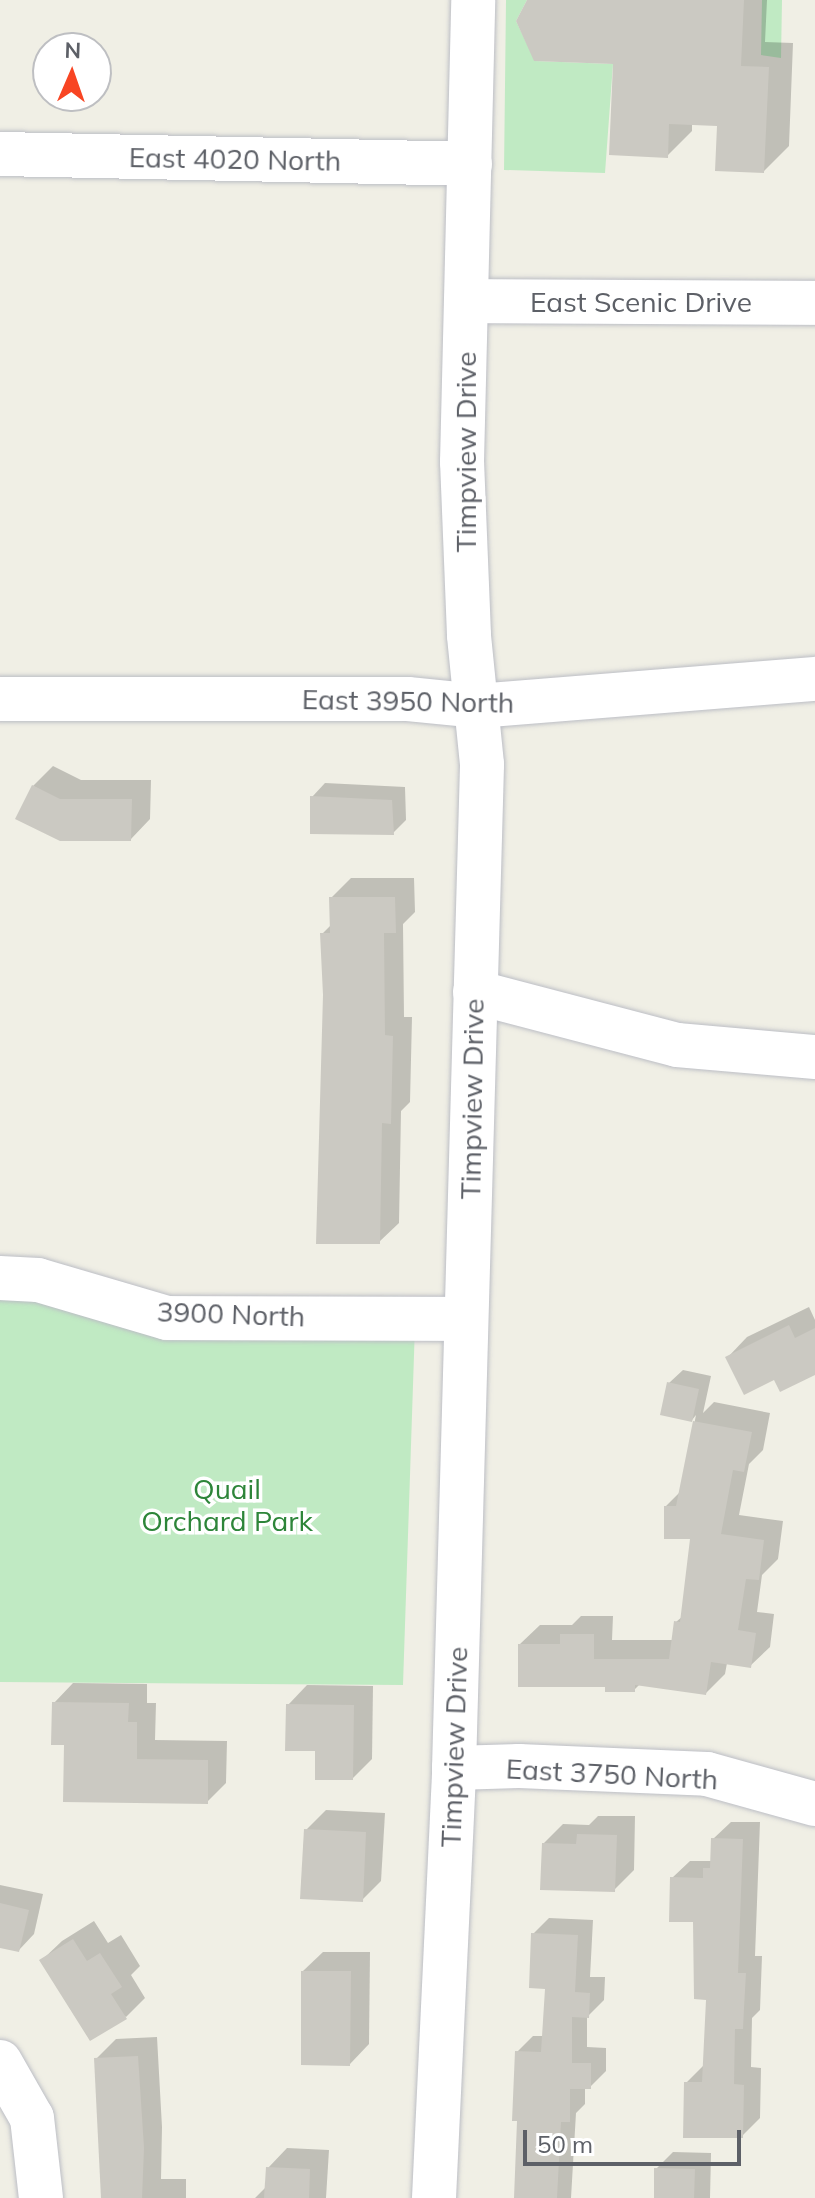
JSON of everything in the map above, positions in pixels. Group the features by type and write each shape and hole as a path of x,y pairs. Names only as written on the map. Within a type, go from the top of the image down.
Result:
{"street":[{"name":"Timpview Drive","path":"434,2198 454,1768 482,764 469,635 462,462 473,0"},
{"name":"East 4020 North","path":"0,154 470,164"},
{"name":"East Scenic Drive","path":"467,301 815,303"},
{"name":"East 3950 North","path":"0,699 408,699 477,706 815,679"},
{"path":"475,992 677,1045 815,1057"},
{"name":"3900 North","path":"0,1278 38,1280 167,1318 466,1319"},
{"name":"East 3750 North","path":"454,1768 519,1766 707,1774 815,1804"},
{"path":"0,2062 32,2118 41,2198"}],"green space":[{"path":"506,0 527,0 516,21 535,61 613,64 605,173 504,170"},
{"path":"762,0 782,0 781,58 761,55"},
{"name":"Quail Orchard Park","path":"0,1285 415,1325 403,1685 0,1682"}],"building":[{"path":"527,0 744,0 741,66 769,67 764,173 715,171 717,126 669,124 668,158 609,155 613,64 534,61 516,21"},
{"path":"32,785 60,799 132,799 131,841 60,841 15,819"},
{"path":"310,796 392,800 394,835 310,834"},
{"path":"329,897 395,897 396,933 384,933 385,1035 393,1036 391,1124 382,1123 380,1244 316,1244 323,995 320,933 330,933"},
{"path":"789,1325 795,1338 815,1328 815,1375 780,1392 774,1380 744,1395 725,1357"},
{"path":"667,1382 699,1389 692,1422 660,1415"},
{"path":"693,1421 752,1432 744,1472 733,1470 721,1534 764,1540 759,1580 746,1579 738,1630 756,1633 751,1668 711,1662 706,1695 635,1685 635,1692 605,1692 605,1687 518,1687 518,1644 560,1644 560,1634 594,1634 594,1659 669,1659 674,1621 680,1622 690,1539 664,1539 664,1506 676,1506"},
{"path":"52,1702 129,1703 128,1722 137,1722 137,1759 208,1760 208,1804 63,1802 64,1745 51,1745"},
{"path":"286,1704 354,1705 353,1780 315,1780 315,1751 285,1751"},
{"path":"304,1829 366,1832 363,1902 300,1899"},
{"path":"577,1834 617,1835 615,1892 540,1890 542,1843 576,1844"},
{"path":"711,1838 743,1839 738,1973 746,1973 743,2029 735,2029 734,2084 744,2085 743,2138 683,2138 684,2082 702,2082 706,2000 694,1999 693,1922 669,1922 670,1877 703,1878 703,1868 710,1868"},
{"path":"0,1903 29,1910 19,1952 0,1948"},
{"path":"531,1933 578,1935 575,1992 590,1993 589,2018 572,2017 572,2063 591,2063 591,2089 570,2089 570,2122 561,2122 557,2198 514,2198 517,2121 512,2121 515,2051 541,2052 545,1989 529,1988"},
{"path":"73,1939 87,1961 100,1953 122,1987 111,1994 127,2019 90,2041 39,1960"},
{"path":"301,1971 351,1971 350,2066 301,2065"},
{"path":"138,2056 144,2148 142,2198 101,2198 94,2058"},
{"path":"266,2167 310,2169 309,2198 264,2198"},
{"path":"654,2168 695,2169 694,2198 654,2198"}]}
